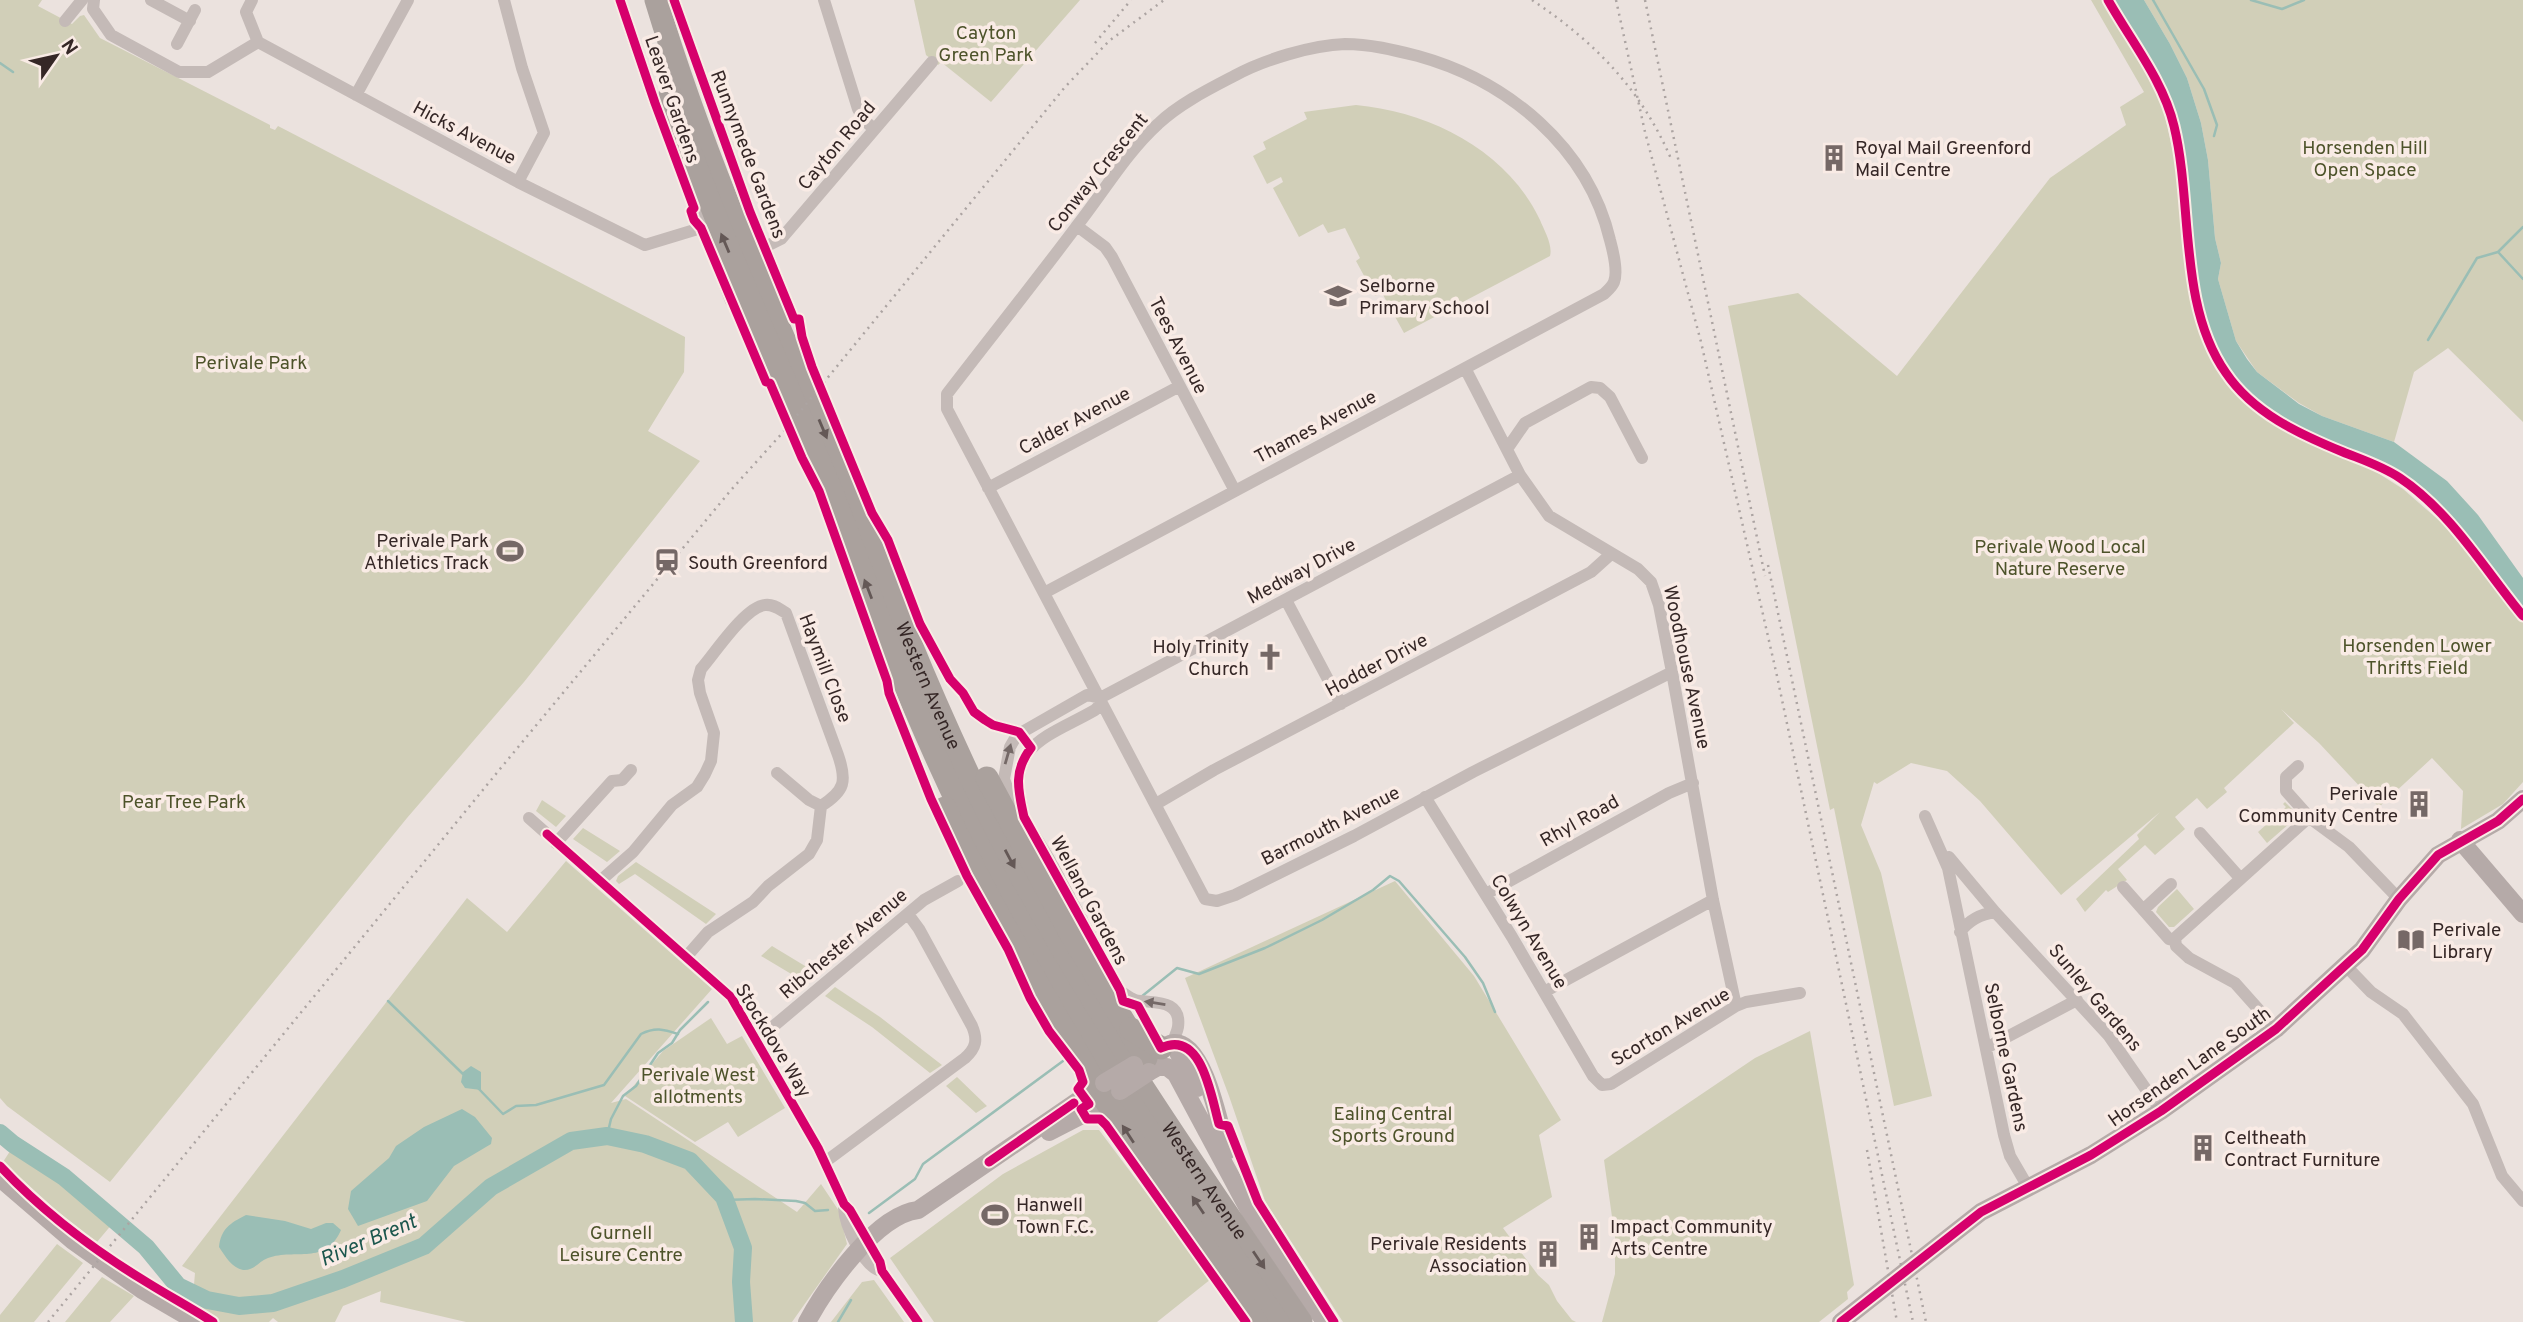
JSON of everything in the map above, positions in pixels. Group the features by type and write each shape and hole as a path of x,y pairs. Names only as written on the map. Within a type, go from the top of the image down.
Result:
{"highway":[{"name":"Western Avenue","path":"639,0 721,232 901,647 950,737 1006,853 1100,1019 1301,1322"},
{"name":"Western Avenue","path":"656,0 695,117 734,219 844,479 932,746 988,862 1084,1031 1151,1136 1278,1322"},
{"path":"901,647 936,677 1052,901 1128,1027 1154,1059"},
{"path":"901,647 933,781 1013,943 1105,1092 1256,1322"}],"main road":[{"name":"Horsenden Lane South","path":"1841,1322 1961,1226 2028,1187 2091,1155 2161,1111 2276,1029 2346,966 2438,855 2460,840 2498,821 2523,799"},
{"path":"2460,840 2523,914"},
{"path":"807,1322 835,1278 908,1211 918,1210 1154,1059 1189,1048 1200,1064 1238,1188"},
{"path":"1154,1059 1196,1086 1218,1152"},
{"path":"1154,1059 1176,1074 1250,1212 1325,1322"},
{"path":"3,1186 117,1273 197,1322"},
{"path":"818,1322 866,1251"}],"street":[{"path":"65,21 82,0"},
{"path":"94,0 93,9 111,35 179,72 208,72 258,42 246,12 252,0"},
{"path":"150,0 193,16 177,44"},
{"path":"356,95 408,0"},
{"path":"504,0 522,68 544,132 519,182"},
{"name":"Leaver Gardens","path":"620,0 654,103 731,301"},
{"name":"Runnymede Gardens","path":"674,0 750,212 794,319"},
{"path":"824,0 858,108 864,120 874,129"},
{"name":"Hicks Avenue","path":"258,42 519,182 645,245 701,228"},
{"name":"Conway Crescent","path":"1100,698 947,409 947,394 1121,167 1160,122 1236,75 1290,55 1345,44 1373,46 1433,60 1484,82 1525,109 1554,137 1592,191 1606,223 1615,280 1604,294"},
{"name":"Cayton Road","path":"765,247 781,239 932,62"},
{"name":"Tees Avenue","path":"1077,226 1105,247 1112,257 1234,491"},
{"name":"Thames Avenue","path":"1044,593 1604,294"},
{"name":"Woodhouse Avenue","path":"1465,368 1520,475 1549,516 1637,569 1651,582 1672,672 1713,900 1736,1006"},
{"name":"Calder Avenue","path":"988,488 1178,387"},
{"path":"1507,449 1525,423 1591,387 1600,388 1610,397 1642,458"},
{"name":"Medway Drive","path":"1100,698 1520,475"},
{"name":"Hodder Drive","path":"1156,804 1214,770 1591,572 1611,554"},
{"path":"1286,600 1341,704"},
{"name":"Haymill Close","path":"600,881 633,852 672,805 696,788 705,774 711,761 714,733 700,693 698,680 701,669 750,611 762,605 774,605 786,613 792,624 842,769 843,783 832,799 821,806"},
{"name":"Barmouth Avenue","path":"1100,698 1205,899 1217,901 1354,836 1425,797 1672,672"},
{"path":"963,693 974,712 993,725 1019,732 1031,748"},
{"path":"1019,732 1087,695 1100,698 1099,706 1095,710 1031,748 1023,759 1017,786 1024,817"},
{"name":"Welland Gardens","path":"1019,732 1010,747 1004,779 1009,793 1120,990 1128,1027"},
{"path":"2298,766 2286,777 2286,791 2311,819 2349,847 2399,899"},
{"path":"556,843 612,781 622,780 631,770"},
{"path":"687,956 714,928 753,902 768,886 810,854 817,841 821,806 809,800 777,773"},
{"name":"Rhyl Road","path":"1486,894 1669,793 1693,783"},
{"name":"Colwyn Avenue","path":"1425,797 1486,894 1592,1076 1602,1086"},
{"name":"Sunley Gardens","path":"1925,817 1953,865 2109,1036 2161,1111"},
{"name":"Selborne Gardens","path":"1925,817 1948,868 2004,1135 2010,1156 2028,1187"},
{"name":"Stockdove Way","path":"529,818 731,996 825,1162 844,1204 844,1214 866,1251"},
{"path":"2174,940 2240,878 2306,820 2311,819"},
{"path":"2200,833 2240,878"},
{"name":"Ribchester Avenue","path":"757,1040 924,901 958,881"},
{"path":"2143,910 2171,884"},
{"path":"2123,887 2169,939 2174,940"},
{"path":"1544,992 1713,900"},
{"path":"1961,932 1967,923 1995,912"},
{"path":"825,1162 965,1058 975,1046 977,1040 972,1026 919,929 908,914"},
{"path":"2174,940 2176,946 2189,958 2235,983 2276,1029"},
{"path":"2346,966 2371,992 2403,1014 2473,1104 2502,1176 2523,1201"},
{"name":"Welland Gardens","path":"1120,990 1137,1001 1157,1001 1170,1007 1175,1013 1178,1028 1154,1059"},
{"name":"Scorton Avenue","path":"1602,1086 1611,1084 1736,1006 1800,993"},
{"path":"1986,1048 2077,1000"},
{"path":"866,1251 872,1268 881,1271 918,1322"}],"green space":[{"path":"0,0 42,0 38,6 72,24 84,15 100,38 270,125 270,128 275,130 278,126 685,337 684,372 648,431 700,461 524,682 407,818 110,1182 7,1106 0,1098"},
{"name":"Cayton Green Park","path":"914,0 1080,0 991,102 941,62 938,65 926,55"},
{"name":"Perivale Wood Local Nature Reserve","path":"2091,0 2103,0 2155,85 2177,170 2195,311 2215,362 2231,386 2266,418 2289,432 2362,463 2403,489 2442,523 2523,620 2523,782 2503,804 2461,829 2463,791 2432,758 2379,807 2319,743 2281,709 2294,723 2224,788 2227,792 2207,809 2197,798 2175,817 2185,829 2155,855 2145,845 2118,869 2127,880 2108,892 2106,890 2085,912 2076,899 2139,839 2137,835 2160,812 2061,895 1980,801 1947,771 1911,763 1877,784 1874,782 1861,825 1881,873 1932,1096 1894,1106 1834,808 1830,810 1728,306 1798,293 1897,376 2050,178 2126,125 2120,107 2144,92"},
{"name":"Horsenden Hill Open Space","path":"2144,0 2523,0 2523,422 2448,348 2414,372 2394,442 2322,416 2299,403 2257,372 2236,341 2218,279 2221,263 2215,238 2208,160 2201,123 2187,78"},
{"path":"1356,105 1384,109 1438,126 1487,155 1508,173 1526,195 1548,238 1550,256 1404,333 1382,293 1375,296 1356,261 1360,258 1345,228 1328,233 1323,224 1299,237 1273,188 1283,182 1281,177 1267,184 1253,156 1266,149 1263,142 1307,119 1304,112"},
{"path":"542,800 566,816 556,827 536,811"},
{"path":"2285,802 2297,817 2267,843 2258,832 2286,807 2283,804"},
{"path":"583,828 620,851 607,862 573,839"},
{"name":"Gurnell Leisure Centre","path":"566,861 712,989 611,1103 626,1099 797,1212 821,1184 839,1211 847,1244 792,1322 466,1322 380,1302 381,1291 343,1306 335,1322 278,1322 273,1318 269,1322 219,1322 190,1301 195,1273 182,1266 467,898 507,932"},
{"path":"636,862 716,914 706,924 635,874 619,884 616,881 618,876"},
{"name":"Ealing Central Sports Ground","path":"1395,881 1474,976 1561,1120 1539,1135 1552,1197 1503,1228 1538,1275 1549,1285 1557,1301 1576,1322 1343,1322 1265,1201 1185,978"},
{"path":"2177,889 2194,909 2174,927 2169,927 2156,912"},
{"path":"772,946 820,975 808,984 761,956"},
{"path":"835,987 880,1017 942,1065 930,1073 872,1027 825,996"},
{"name":"Perivale West allotments","path":"711,1018 727,1044 742,1036 785,1108 738,1137 728,1122 695,1142 625,1096 663,1051"},
{"path":"1810,1031 1854,1285 1847,1292 1848,1299 1819,1322 1602,1322 1615,1274 1615,1233 1622,1236 1631,1234 1622,1235 1614,1231 1604,1160 1755,1058"},
{"path":"957,1077 987,1106 976,1113 946,1086"},
{"path":"1083,1130 1099,1130 1211,1279 1157,1322 934,1322 890,1258 1003,1174"},
{"path":"12,1148 64,1181 113,1223 97,1242 57,1211 3,1162"},
{"path":"57,1244 83,1263 34,1322 0,1322 0,1315"},
{"path":"102,1277 134,1296 110,1322 65,1322"},
{"path":"874,1280 904,1322 831,1322 862,1282"}],"water":[{"path":"2111,0 2144,0 2187,78 2201,123 2208,160 2215,238 2221,263 2218,279 2236,341 2247,359 2257,372 2299,404 2322,416 2394,442 2447,481 2478,515 2523,578 2523,613 2451,522 2419,489 2383,464 2309,435 2282,421 2256,403 2234,381 2212,341 2203,312 2192,251 2183,157 2172,109 2158,77"},
{"path":"471,1066 481,1072 481,1090 465,1088 461,1082 463,1072"},
{"path":"462,1109 475,1117 492,1138 491,1144 454,1166 427,1201 358,1226 348,1209 351,1191 389,1158 396,1146 424,1127"},
{"path":"246,1215 285,1221 311,1229 333,1223 341,1230 327,1248 318,1252 279,1255 243,1270 232,1264 219,1247 227,1227"}],"waterway":[{"path":"2153,0 2204,89 2217,125 2214,136"},
{"path":"2251,0 2282,9 2304,0"},
{"path":"0,63 13,72"},
{"path":"2428,340 2477,258 2498,252 2523,227"},
{"path":"2499,253 2523,279"},
{"path":"1141,997 1177,968 1199,974 1265,948 1322,920 1373,890 1390,876 1399,881 1465,957 1483,983 1495,1012"},
{"path":"388,1001 463,1074"},
{"path":"607,1136 611,1119 623,1096 636,1086 658,1053 672,1043 680,1030 708,1002"},
{"path":"478,1088 503,1114 516,1106 536,1105 604,1085 641,1034 651,1030 678,1034"},
{"path":"869,1213 915,1179 923,1164 1063,1061"},
{"name":"River Brent","path":"0,1133 64,1177 146,1247 178,1286 207,1300 239,1306 273,1303 343,1279 424,1246 491,1187 571,1141 607,1136 645,1144 690,1161 724,1197 743,1248 741,1282 744,1322"},
{"path":"725,1200 796,1201 805,1203 815,1211 828,1210"},
{"path":"838,1322 851,1300"}],"railway":[{"path":"1095,43 1131,0"},
{"path":"48,1322 500,769 731,490 785,430 1065,87 1109,41 1164,0"},
{"path":"1532,0 1576,33 1614,70 1646,112 1672,161"},
{"path":"1616,0 1645,132 1701,342 1777,676 1913,1322"},
{"path":"1645,0 1765,576"},
{"path":"1768,565 1926,1322"},
{"path":"1867,1150 1897,1322"}],"cycle path":[{"path":"620,0 694,208 691,211 694,220 701,228 766,382 770,383 819,491 889,693 931,799 967,876 1008,949 1030,998 1049,1031 1079,1070 1083,1082 1078,1089 1089,1104 1081,1109 1087,1119 1100,1119 1106,1125 1246,1322"},
{"path":"674,0 750,212 794,319 799,319 812,367 872,513 888,540 920,624 950,679 963,693 974,712 993,725 1019,732 1031,748 1021,765 1018,781 1024,817 1120,990 1123,1001 1138,1006 1161,1048 1175,1045 1186,1048 1195,1056 1208,1083 1219,1124 1228,1126 1258,1202 1334,1322"},
{"path":"2108,0 2154,77 2169,109 2180,156 2193,286 2200,317 2211,346 2226,373 2249,400 2278,421 2310,438 2386,470 2418,492 2451,524 2523,616"},
{"path":"1841,1322 1981,1212 2091,1155 2161,1111 2276,1029 2362,950 2399,899 2438,855 2498,821 2523,799"},
{"path":"547,834 731,997 818,1148 844,1204 880,1262 882,1271 918,1322"},
{"path":"989,1162 1074,1103"},
{"path":"0,1166 33,1199 89,1244 213,1322"}],"place":[{"name":"Royal Mail Greenford Mail Centre","path":"1834,158"},
{"name":"Selborne Primary School","path":"1338,296"},
{"name":"Perivale Park Athletics Track","path":"510,551"},
{"name":"South Greenford","path":"667,562"},
{"name":"Holy Trinity Church","path":"1270,657"},
{"name":"Perivale Community Centre","path":"2419,804"},
{"name":"Perivale Library","path":"2411,940"},
{"name":"Celtheath Contract Furniture","path":"2203,1148"},
{"name":"Hanwell Town F.C.","path":"995,1215"},
{"name":"Impact Community Arts Centre","path":"1589,1237"},
{"name":"Perivale Residents Association","path":"1548,1254"}],"park label":[{"name":"Perivale Park","path":"251,362"},
{"name":"Horsenden Lower Thrifts Field","path":"2417,656"},
{"name":"Pear Tree Park","path":"184,801"}]}
